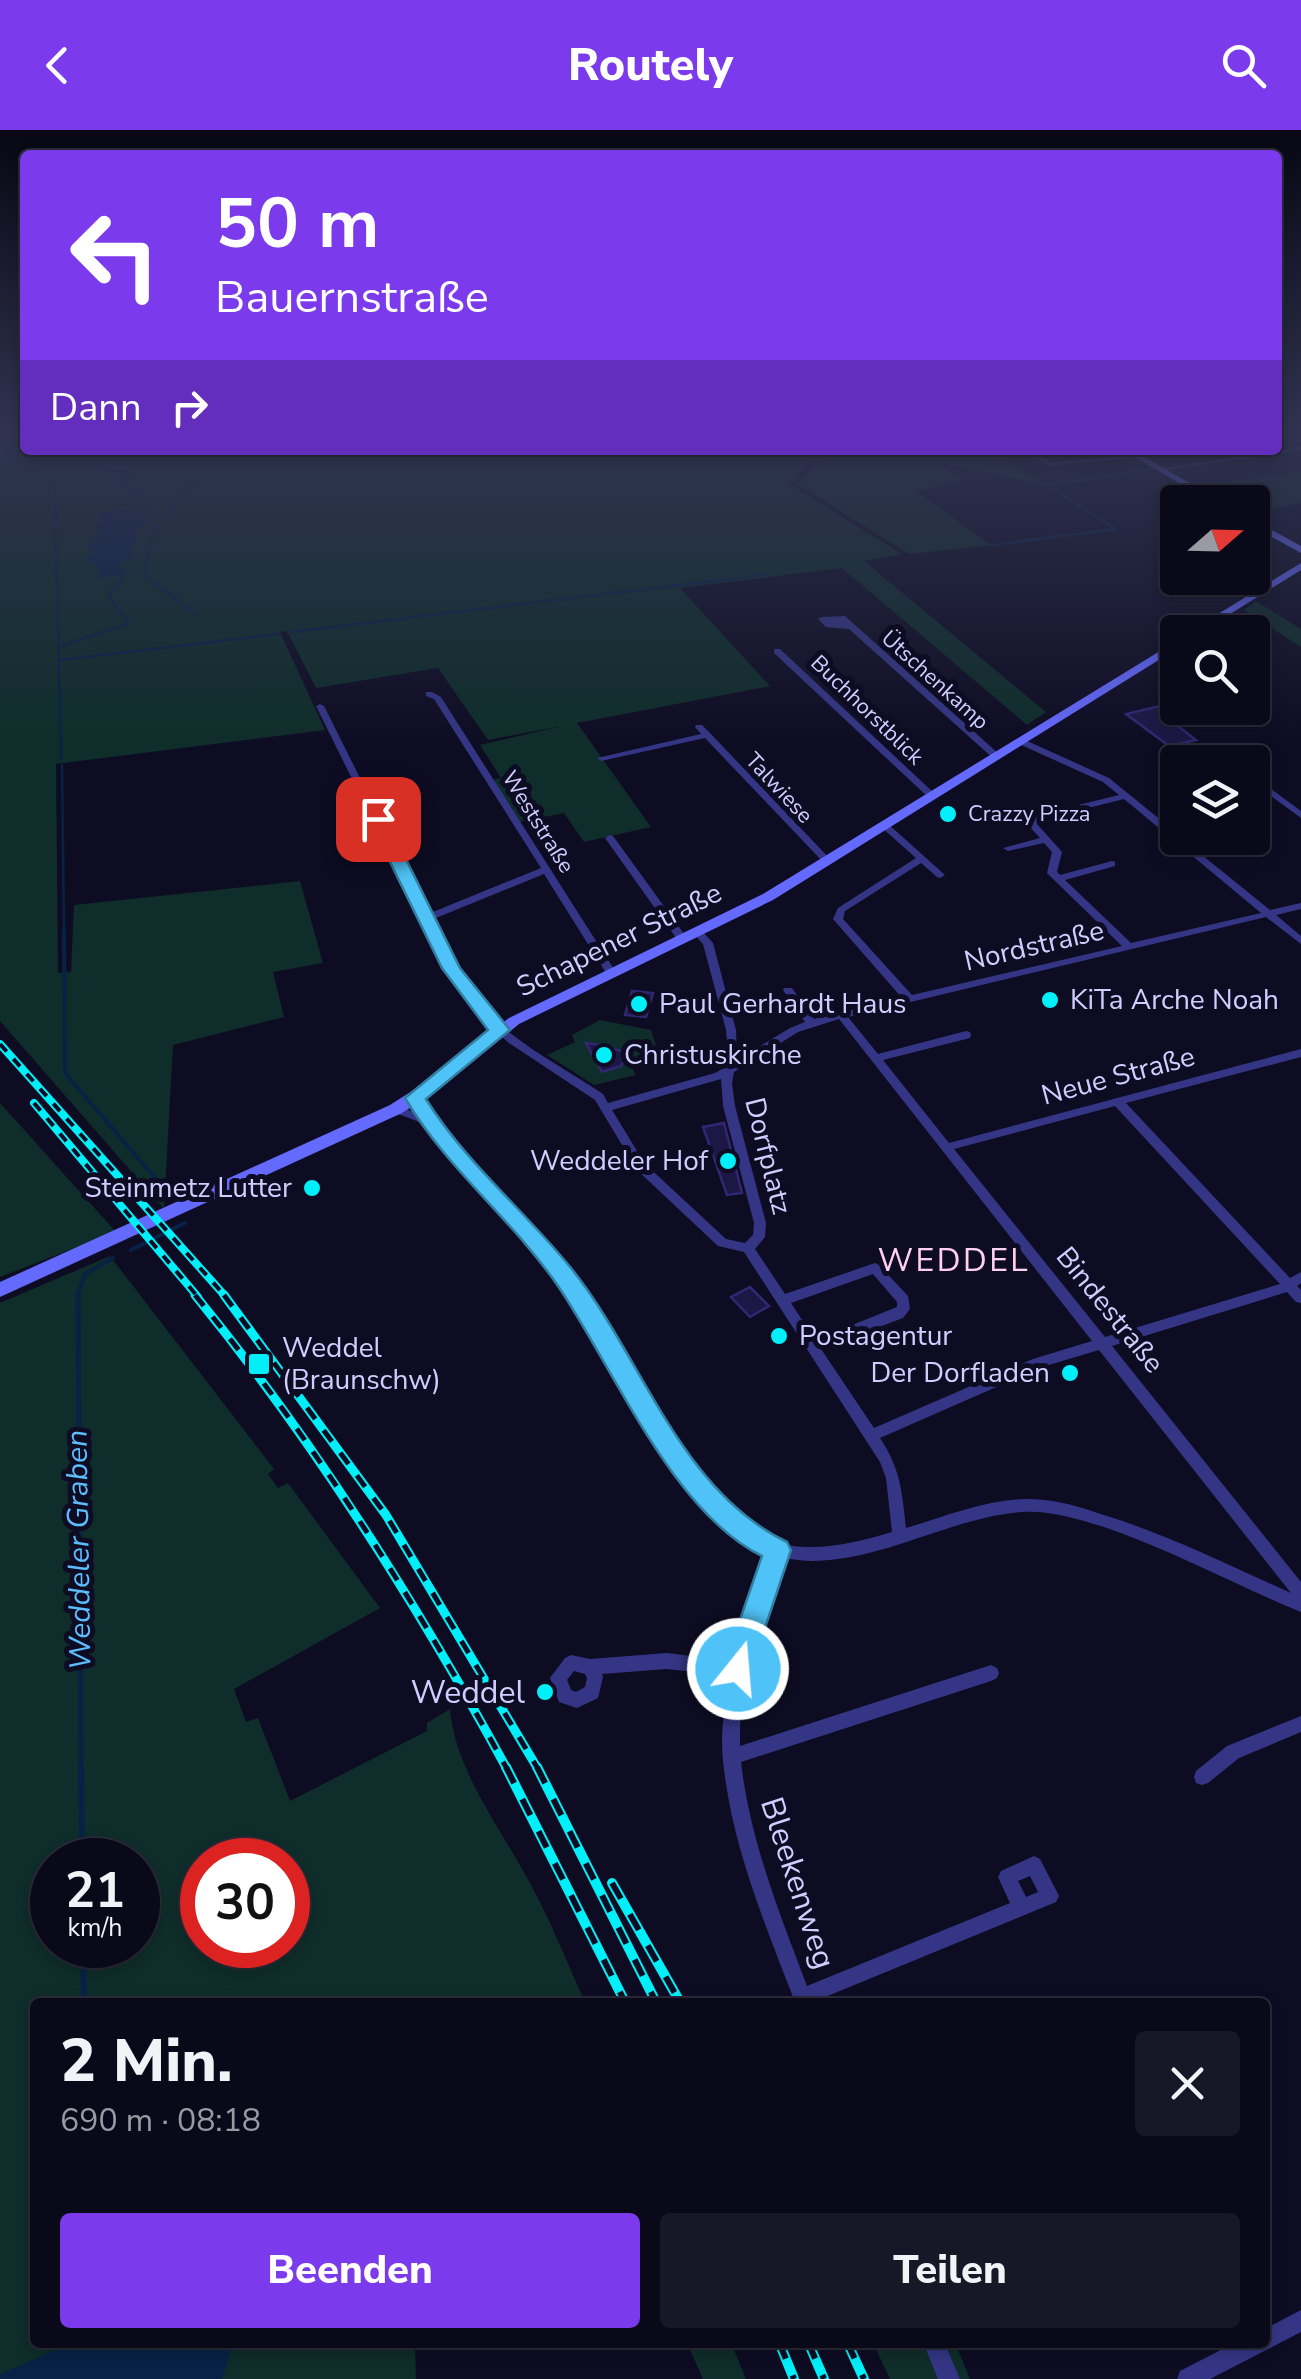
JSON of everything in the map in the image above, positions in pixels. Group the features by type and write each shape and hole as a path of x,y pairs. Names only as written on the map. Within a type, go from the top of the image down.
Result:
{"street":[{"path":"1276,536 1301,550"},
{"path":"1222,615 1301,566"},
{"name":"Ütschenkamp","path":"850,627 997,756"},
{"name":"Buchhorstblick","path":"777,651 932,796"},
{"name":"Schapener Straße","path":"0,1290 396,1109 500,1030 698,933 827,861 1160,654"},
{"name":"Weststraße","path":"428,694 437,696 612,974"},
{"path":"320,706 463,988 500,1030 589,1088 609,1107"},
{"name":"Talwiese","path":"601,758 703,731 827,861"},
{"path":"1022,742 1098,776 1301,941"},
{"path":"1270,791 1301,815"},
{"path":"1126,796 1041,816 1032,824 1057,852 1052,873 1129,947"},
{"path":"884,825 940,876"},
{"path":"610,838 684,940"},
{"path":"1008,848 1044,840"},
{"path":"909,1000 838,919 841,910 922,858"},
{"path":"1057,879 1112,864"},
{"path":"426,918 545,870"},
{"name":"Nordstraße","path":"609,1107 728,1071 811,1024 841,1015 1301,906"},
{"name":"Dorfplatz","path":"698,933 708,943 732,1030 728,1106 760,1223 759,1238 748,1248"},
{"path":"788,990 811,1024"},
{"name":"Bindestraße","path":"841,1015 1301,1594"},
{"path":"877,1058 966,1035"},
{"path":"1295,1055 1301,1068"},
{"name":"Neue Straße","path":"948,1147 1295,1055"},
{"path":"415,1098 430,1123 565,1277 692,1479 754,1539 778,1550 825,1552 1027,1505 1053,1506 1108,1523 1301,1605"},
{"path":"1118,1102 1295,1281 1301,1298"},
{"name":"Dorfplatz","path":"609,1107 641,1167 722,1243 748,1248 815,1346 893,1478 900,1535"},
{"path":"396,1109 430,1123"},
{"path":"783,1300 875,1268 903,1300 904,1308 898,1314 815,1346"},
{"path":"871,1436 1038,1363 1295,1281"},
{"name":"Bleekenweg","path":"778,1550 738,1669 730,1758 743,1831 802,1998"},
{"path":"590,1667 667,1661 738,1669"},
{"path":"730,1758 992,1673"},
{"path":"1202,1777 1234,1752 1301,1724"},
{"name":"Bleekenweg","path":"808,1998 1022,1908"},
{"path":"1270,2337 1301,2321"},
{"path":"936,2348 950,2379"},
{"path":"1188,2379 1248,2348"}],"green space":[{"path":"0,536 873,536 902,554 864,561 1046,712 1027,725 842,568 680,588 770,686 577,723 651,827 584,842 564,813 520,822 493,780 501,778 480,745 562,726 488,740 438,668 316,688 287,631 280,632 325,730 56,764 58,973 71,972 74,905 300,881 323,963 273,972 284,1017 173,1045 164,1209 0,1021"},
{"path":"880,536 978,536 991,545 909,554"},
{"path":"1256,601 1301,629 1301,647 1270,627 1270,615 1252,615 1244,610"},
{"path":"600,1020 651,1030 659,1055 632,1068 636,1075 594,1085 547,1055 575,1042 572,1035"},
{"path":"0,1103 116,1232 0,1277"},
{"path":"110,1256 274,1469 268,1474 278,1488 288,1483 380,1608 234,1689 246,1722 258,1718 290,1801 427,1731 427,1723 450,1709 470,1777 538,1897 583,1998 30,1998 30,2348 415,2348 416,2379 0,2379 0,1303"},
{"path":"689,2348 733,2348 746,2379 703,2379"},
{"path":"875,2348 957,2348 970,2379 890,2379"}],"water":[{"path":"98,536 138,536 129,553 135,556 119,565 129,574 96,578 101,568 88,559 96,551 87,549"},
{"path":"60,2348 232,2348 222,2379 0,2379 0,2374"}],"building":[{"path":"1160,706 1160,725 1176,725 1196,740 1168,745 1126,714"},
{"name":"Paul Gerhardt Haus","path":"632,991 653,993 646,1017 625,1015"},
{"name":"Christuskirche","path":"586,1043 628,1053 621,1066 602,1072"},
{"path":"724,1123 742,1193 727,1195 703,1127"},
{"path":"750,1287 769,1306 750,1317 731,1297"}],"waterway":[{"name":"Weddeler Graben","path":"56,536 61,759"},
{"path":"152,536 144,575 197,615"},
{"path":"992,545 1062,536"},
{"path":"749,576 766,574"},
{"path":"61,646 129,623 108,596 123,577 120,575"},
{"path":"291,632 745,577"},
{"path":"61,660 278,634"},
{"name":"Weddeler Graben","path":"62,765 64,932"},
{"name":"Weddeler Graben","path":"64,930 65,1073 173,1199"},
{"name":"Weddeler Graben","path":"131,1250 185,1223"},
{"name":"Weddeler Graben","path":"77,1297 85,1274 113,1258"},
{"name":"Weddeler Graben","path":"78,1295 81,1769"},
{"name":"Weddeler Graben","path":"81,1767 82,1838"},
{"name":"Weddeler Graben","path":"83,1968 84,1998"}],"railway":[{"path":"0,1044 226,1297"},
{"path":"34,1103 198,1297"},
{"path":"195,1295 282,1408 362,1524 507,1769"},
{"path":"224,1295 386,1515 538,1769"},
{"path":"506,1767 623,1998"},
{"path":"537,1767 654,1998"},
{"path":"612,1883 678,1998"},
{"path":"781,2348 794,2379"},
{"path":"811,2348 824,2379"},
{"path":"850,2348 864,2379"}],"place":[{"name":"Crazzy Pizza","path":"948,814"},
{"name":"KiTa Arche Noah","path":"1050,1000"},
{"name":"Paul Gerhardt Haus","path":"639,1004"},
{"name":"Christuskirche","path":"604,1055"},
{"name":"Weddeler Hof","path":"728,1161"},
{"name":"Steinmetz Lutter","path":"312,1188"},
{"name":"Postagentur","path":"779,1336"},
{"name":"Weddel (Braunschw)","path":"259,1364"},
{"name":"Der Dorfladen","path":"1070,1373"},
{"name":"Weddel","path":"545,1692"}],"district":[{"name":"WEDDEL","path":"954,1260"}],"route":[{"path":"378,819 451,968 483,1015 500,1030 415,1098 430,1123 565,1277 614,1351 662,1438 692,1479 754,1539 778,1550 738,1669"}]}
